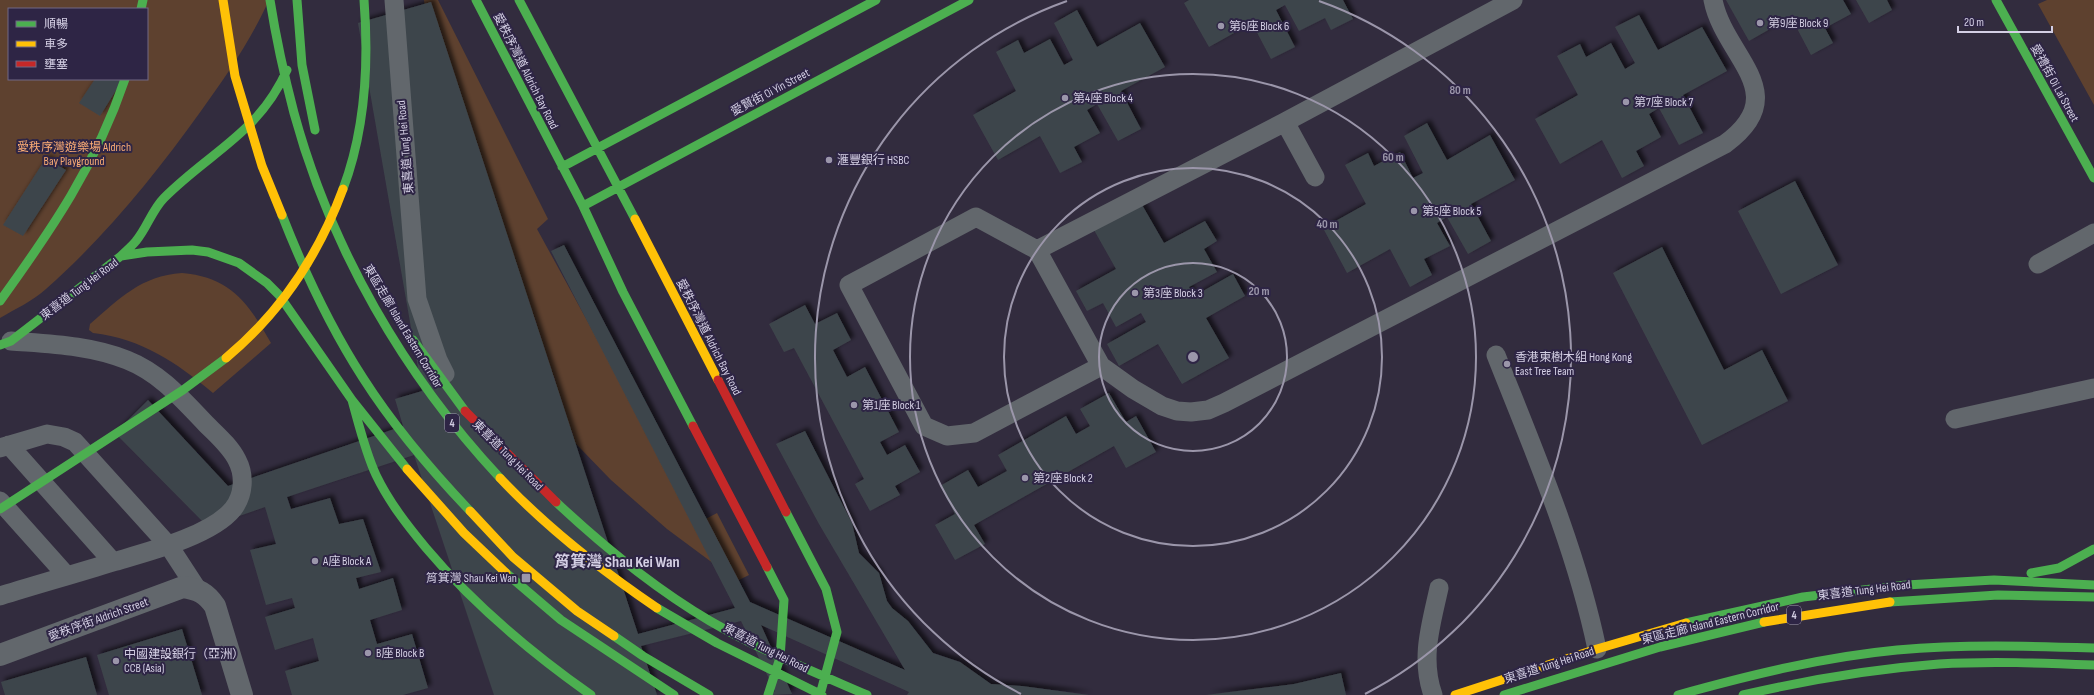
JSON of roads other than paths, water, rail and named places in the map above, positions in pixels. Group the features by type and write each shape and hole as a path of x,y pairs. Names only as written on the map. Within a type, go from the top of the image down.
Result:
{"main road":[{"path":"222,0 235,76 262,166 295,248 333,328 363,378 388,414 451,491 513,557 577,611 642,656 709,695"},
{"name":"東區走廊 Island Eastern Corridor","path":"270,0 273,24 286,82 298,124 311,165 355,272 401,350 457,430 515,494 603,570 658,609 720,646 821,695"},
{"path":"297,0 298,28 308,106 317,136"},
{"path":"0,509 203,376 254,333 278,306 301,275 322,239 337,204 357,141 363,108 366,72 364,0"},
{"name":"愛秩序灣道 Aldrich Bay Road","path":"476,0 583,206 623,292 784,600 780,658 768,695"},
{"name":"愛秩序灣道 Aldrich Bay Road","path":"519,0 598,148 826,589 837,632 821,695"},
{"path":"562,167 876,0"},
{"name":"愛賢街 Oi Yin Street","path":"583,206 969,0"},
{"name":"愛禮街 Oi Lai Street","path":"1996,0 2094,178"},
{"path":"121,256 136,241 163,198 242,133 276,93 291,58 298,28"},
{"path":"0,301 52,229 89,168 106,132 125,80"},
{"path":"334,186 344,213"},
{"name":"東喜道 Tung Hei Road","path":"5,343 121,256 147,252 192,250 219,255 239,263 267,283 279,295 352,400 422,487 464,533 504,572 561,620 674,695"},
{"path":"406,330 426,360 465,412"},
{"path":"352,400 362,436 376,475 404,521 444,570 469,597 547,666 591,695"},
{"name":"東喜道 Tung Hei Road","path":"465,412 521,470 586,529 635,569 688,607 780,658 867,695"},
{"path":"1994,580 2059,568 2094,549"},
{"name":"東喜道 Tung Hei Road","path":"1455,695 1597,649 1706,617 1803,597 1906,585 1994,580 2094,585"},
{"name":"東區走廊 Island Eastern Corridor","path":"1504,695 1652,649 1712,633 1844,606 1892,600 1969,594 2094,597"},
{"path":"1678,695 1777,670 1841,658 1897,650 1952,647 2027,646 2094,648"},
{"path":"1743,695 1817,679 1918,666 2022,663 2094,665"}],"street":[{"name":"愛秩序街 Aldrich Street","path":"0,655 183,587 197,589"},
{"path":"197,589 208,596 215,606 242,695"}],"lane":[{"name":"東喜道 Tung Hei Road","path":"394,0 417,299 438,360 465,412"},
{"path":"1037,250 1285,122 1513,0"},
{"path":"1699,0 1719,18"},
{"path":"1101,366 974,433 947,436 924,426 849,284 976,217 1037,250 1101,366 1133,389 1162,406 1177,411 1191,412 1208,410 1725,144 1739,134 1750,122 1755,108 1755,92 1752,78 1719,18 1713,0"},
{"path":"1285,122 1315,177"},
{"path":"2038,264 2094,233"},
{"path":"2,593 67,576 169,546 198,533 225,517 234,509 242,487 242,475 238,461 230,448 173,390 144,368 126,359 58,344 5,343"},
{"path":"1496,355 1553,499 1588,605 1597,649"},
{"path":"1955,419 2094,388"},
{"path":"113,562 4,446 47,434 64,437 75,442 169,546 197,589"},
{"path":"0,501 67,576"},
{"path":"1433,695 1427,678 1426,645 1439,588"}],"place":[{"name":"第9座 Block 9","path":"1760,23"},
{"name":"第6座 Block 6","path":"1221,26"},
{"name":"第4座 Block 4","path":"1065,98"},
{"name":"第7座 Block 7","path":"1626,102"},
{"name":"滙豐銀行 HSBC","path":"829,160"},
{"name":"第5座 Block 5","path":"1414,211"},
{"name":"第3座 Block 3","path":"1135,293"},
{"name":"香港東樹木組 Hong Kong East Tree Team","path":"1507,364"},
{"name":"第1座 Block 1","path":"854,405"},
{"name":"第2座 Block 2","path":"1025,478"},
{"name":"A座 Block A","path":"315,561"},
{"name":"筲箕灣 Shau Kei Wan","path":"526,578"},
{"name":"B座 Block B","path":"368,653"},
{"name":"中國建設銀行（亞洲） CCB (Asia)","path":"116,661"}],"district":[{"name":"筲箕灣 Shau Kei Wan","path":"617,561"}],"park label":[{"name":"愛秩序灣遊樂場 Aldrich Bay Playground","path":"74,154"}]}
